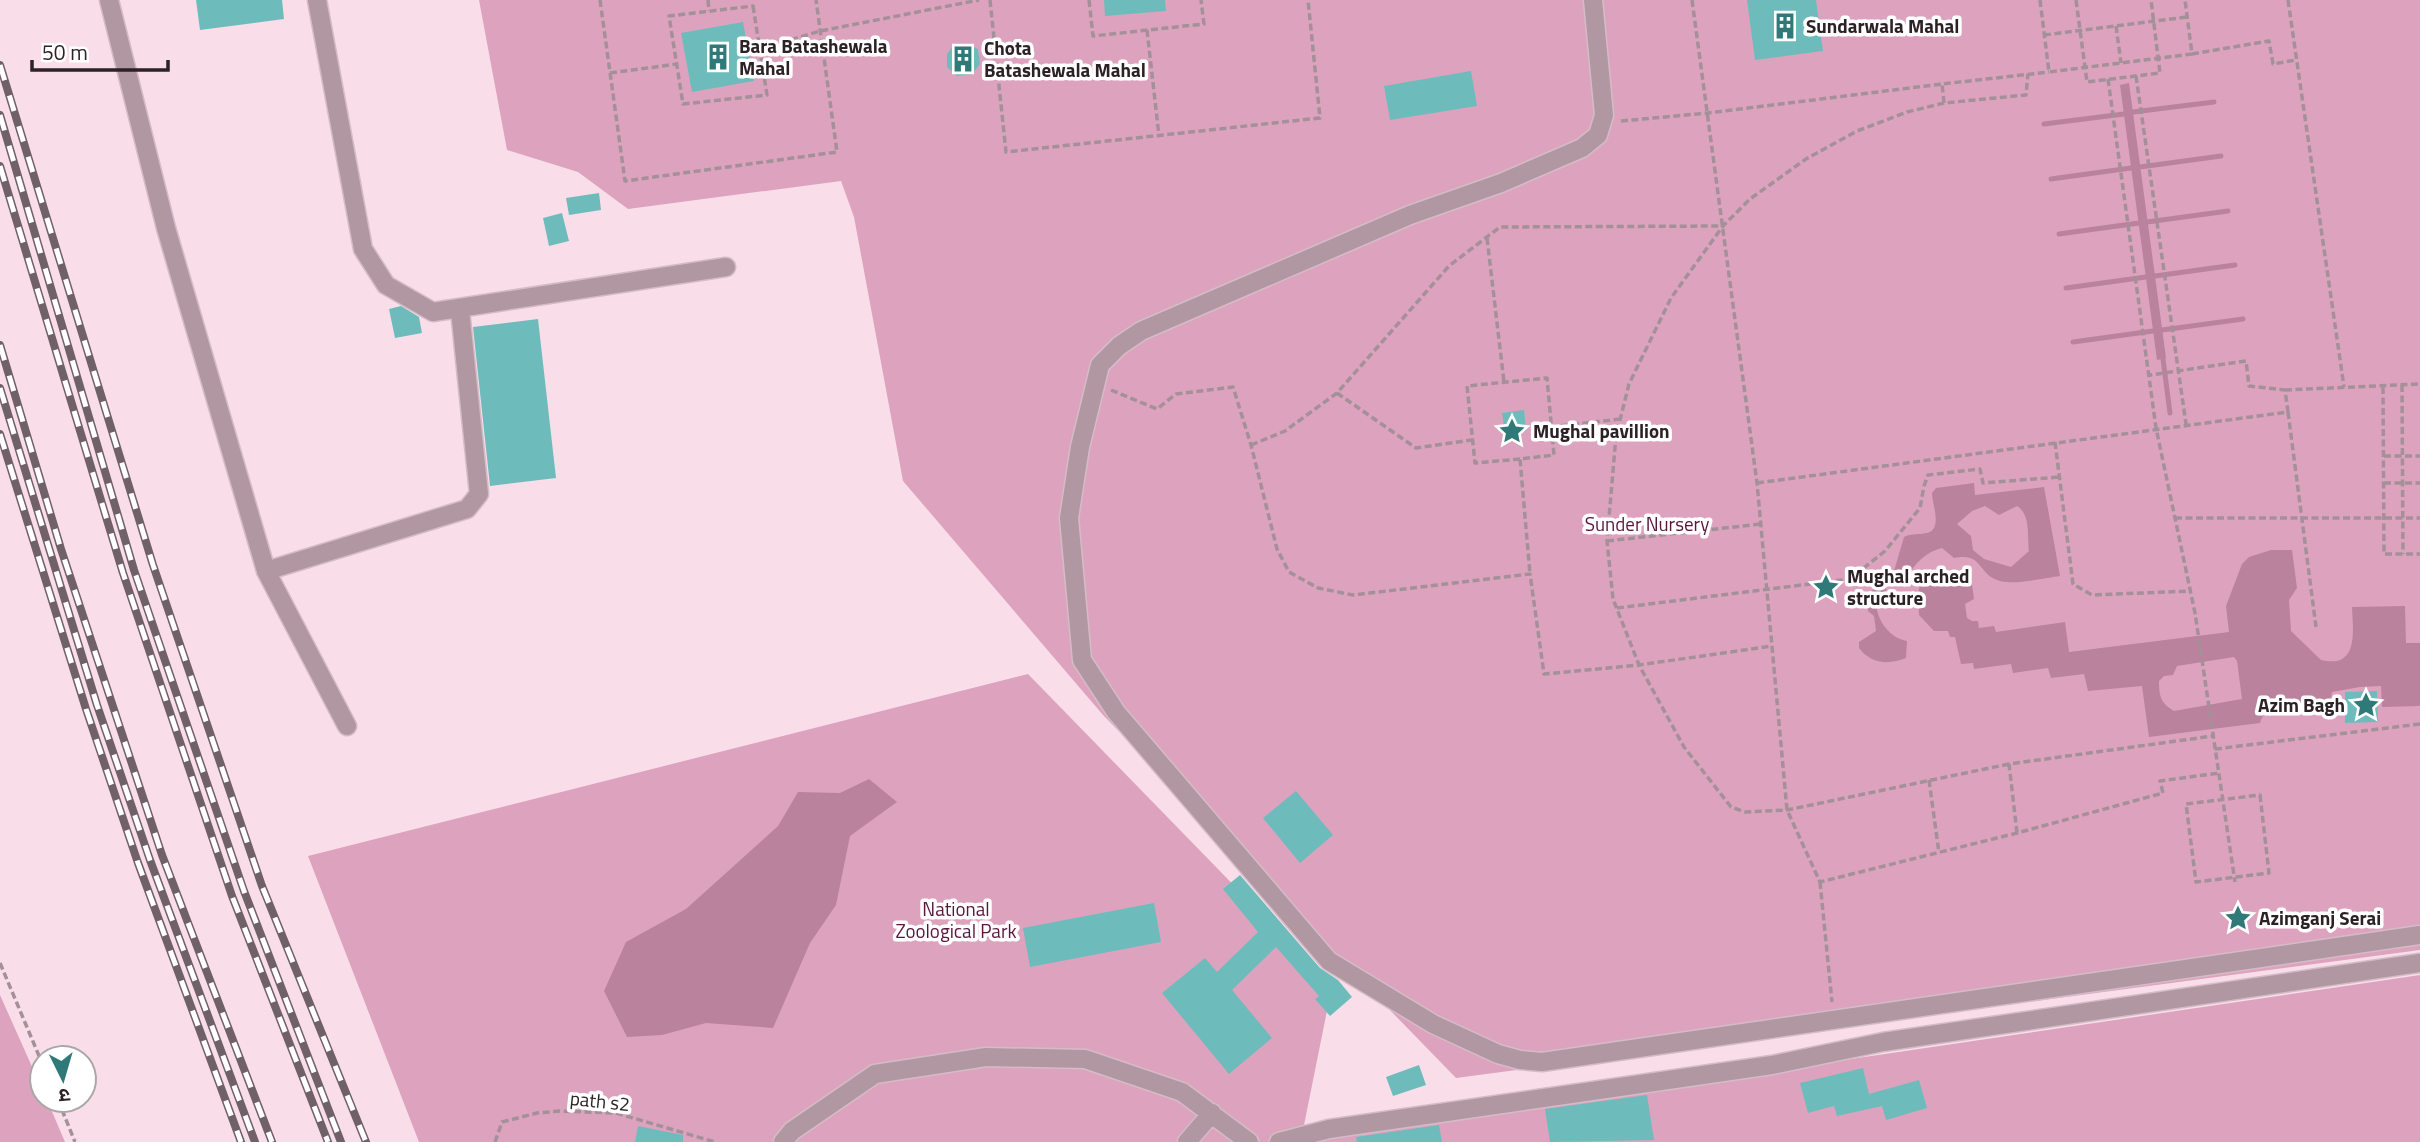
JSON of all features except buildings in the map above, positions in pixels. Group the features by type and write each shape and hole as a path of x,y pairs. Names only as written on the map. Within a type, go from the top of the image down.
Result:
{"street":[{"path":"109,0 166,228 266,570 347,726"},
{"path":"317,0 363,249 386,285 433,312 460,310 726,267"},
{"path":"1593,0 1604,115 1598,135 1582,148 1501,183 1410,215 1141,331 1119,346 1100,365 1080,447 1069,518 1082,660 1116,712 1329,961 1433,1024 1498,1054 1542,1062 2420,935"},
{"path":"266,570 467,509 473,503 479,494 460,310"},
{"path":"1279,1142 1329,1129 1772,1065 1884,1042 2420,963"},
{"path":"792,1138 875,1074 986,1057 1085,1059 1182,1092 1248,1142"},
{"path":"1187,1142 1212,1113"}],"path":[{"path":"600,0 625,181 837,152 816,0"},
{"path":"708,0 709,11"},
{"path":"761,49 820,32 979,0"},
{"path":"990,0 1006,152 1320,118 1308,0"},
{"path":"1089,0 1093,36 1204,24 1201,0"},
{"path":"1692,0 1757,483 1787,810 1820,882 1834,1020"},
{"path":"2041,0 2049,72"},
{"path":"2076,0 2087,82 2160,73 2151,0"},
{"path":"2185,0 2192,54"},
{"path":"2288,0 2344,387"},
{"path":"752,6 761,49 767,95 683,104 669,16 752,6"},
{"path":"2044,35 2187,17"},
{"path":"2116,26 2121,63"},
{"path":"1147,30 1159,135"},
{"path":"1601,123 2049,72 2192,54 2269,41 2273,64 2296,60"},
{"path":"610,73 677,64"},
{"path":"2028,74 2026,95 1944,103 1907,112 1857,131 1806,159 1750,199 1723,226 1671,298 1629,384 1616,436 1607,541 1613,599 1639,665 1684,747 1731,807 1745,812 1787,810 2009,764 2213,737"},
{"path":"2136,76 2186,424"},
{"path":"2108,79 2156,428 2199,636 2235,880"},
{"path":"1942,84 1944,103"},
{"path":"1251,445 1285,431 1337,393 1449,266 1500,227 1723,226"},
{"path":"1487,237 1504,382"},
{"path":"2150,375 2246,362 2249,387 2285,390 2420,384"},
{"path":"1546,378 1551,428 1554,456 1475,463 1467,386 1546,378"},
{"path":"1096,384 1157,409 1175,394 1233,387 1251,445 1277,549 1289,572 1318,588 1353,595 1530,574"},
{"path":"2402,385 2403,554"},
{"path":"2384,387 2384,554 2420,554"},
{"path":"2285,390 2316,627"},
{"path":"1337,393 1416,448 1472,440"},
{"path":"1757,483 2288,412"},
{"path":"1551,428 1620,419"},
{"path":"2055,442 2073,583 2092,595 2190,591"},
{"path":"2384,456 2420,456"},
{"path":"1520,459 1530,574 1544,674 1639,665 1772,646"},
{"path":"1616,608 1850,579 1885,551 1920,508 1928,475 1980,469 1983,483 2060,477"},
{"path":"2384,483 2420,483"},
{"path":"2175,518 2420,518"},
{"path":"1607,541 1761,524"},
{"path":"2215,748 2420,724"},
{"path":"2009,764 2017,833"},
{"path":"1820,882 2163,793 2160,781 2219,773"},
{"path":"1929,780 1939,853"},
{"path":"2260,795 2269,873 2235,880 2196,882 2186,804 2260,795"},
{"path":"0,963 34,1044"},
{"name":"path s2","path":"495,1142 502,1122 537,1113 561,1111 616,1113 715,1142"},
{"path":"64,1114 75,1142"}],"green space":[{"name":"Sunder Nursery","path":"479,0 2420,0 2420,950 1456,1078 1103,715 903,481 854,217 841,181 628,209 578,172 507,150"},
{"name":"National Zoological Park","path":"1028,674 1332,986 1301,1140 2420,975 2420,1142 419,1142 308,856"},
{"path":"0,995 28,1058 28,1114 53,1114 65,1142 0,1142"}],"shaded area":[{"path":"2129,83 2166,358 2157,360 2120,85"},
{"path":"1974,483 1975,495 2044,487 2060,576 2003,582 1991,577 1975,560 1954,558 1942,548 1933,551 1911,571 1902,570 1886,586 1886,591 1878,593 1877,609 1882,623 1893,635 1907,641 1906,658 1893,662 1874,660 1859,648 1859,642 1876,631 1874,616 1868,611 1866,596 1894,571 1904,537 1927,533 1935,527 1932,493 1936,488","holes":["1985,506 1999,515 2017,506 2026,520 2029,551 2011,567 1984,559 1973,550 1971,536 1957,524 1972,511"]},
{"path":"2271,550 2292,550 2297,588 2289,600 2291,631 2321,660 2342,659 2348,654 2353,637 2352,607 2405,606 2406,643 2420,643 2420,706 2382,707 2381,686 2360,687 2332,692 2331,698 2337,710 2309,711 2308,715 2302,715 2291,704 2266,707 2260,723 2149,737 2142,686 2088,691 2084,674 2051,678 2048,668 2013,673 2011,664 1974,669 1973,663 1961,664 1955,637 1950,637 1948,631 1934,631 1919,615 1918,593 1922,577 1930,570 1945,569 1947,573 1971,577 1974,599 1965,604 1967,618 1978,621 1979,628 1994,626 1996,632 2065,622 2069,652 2229,632 2226,606 2242,564 2249,557","holes":["2234,657 2237,661 2242,699 2174,711 2162,699 2159,681 2164,676 2173,675 2177,666"]},
{"path":"869,779 897,802 850,836 836,905 810,943 773,1028 706,1023 662,1035 627,1037 604,991 626,942 686,909 778,826 798,792 840,793"}],"waterway":[{"path":"2133,112 2214,102"},
{"path":"2044,124 2124,114"},
{"path":"2140,167 2221,156"},
{"path":"2051,179 2131,168"},
{"path":"2147,222 2228,211"},
{"path":"2059,234 2139,223"},
{"path":"2155,276 2235,265"},
{"path":"2066,288 2146,277"},
{"path":"2162,330 2243,319"},
{"path":"2073,342 2153,331"},
{"path":"2163,359 2170,413"}],"railway":[{"path":"0,65 153,565 262,886 366,1142"},
{"path":"0,115 134,570 244,891 341,1142"},
{"path":"0,166 123,573 232,896 328,1142"},
{"path":"0,345 61,549 162,855 272,1142"},
{"path":"0,388 97,705 150,860 255,1142"},
{"path":"0,434 86,709 138,863 241,1142"}],"place":[{"name":"Sundarwala Mahal","path":"1785,26"},
{"name":"Bara Batashewala Mahal","path":"718,57"},
{"name":"Chota Batashewala Mahal","path":"963,59"},
{"name":"Mughal pavillion","path":"1512,431"},
{"name":"Mughal arched structure","path":"1826,587"},
{"name":"Azim Bagh","path":"2366,705"},
{"name":"Azimganj Serai","path":"2238,918"}]}
